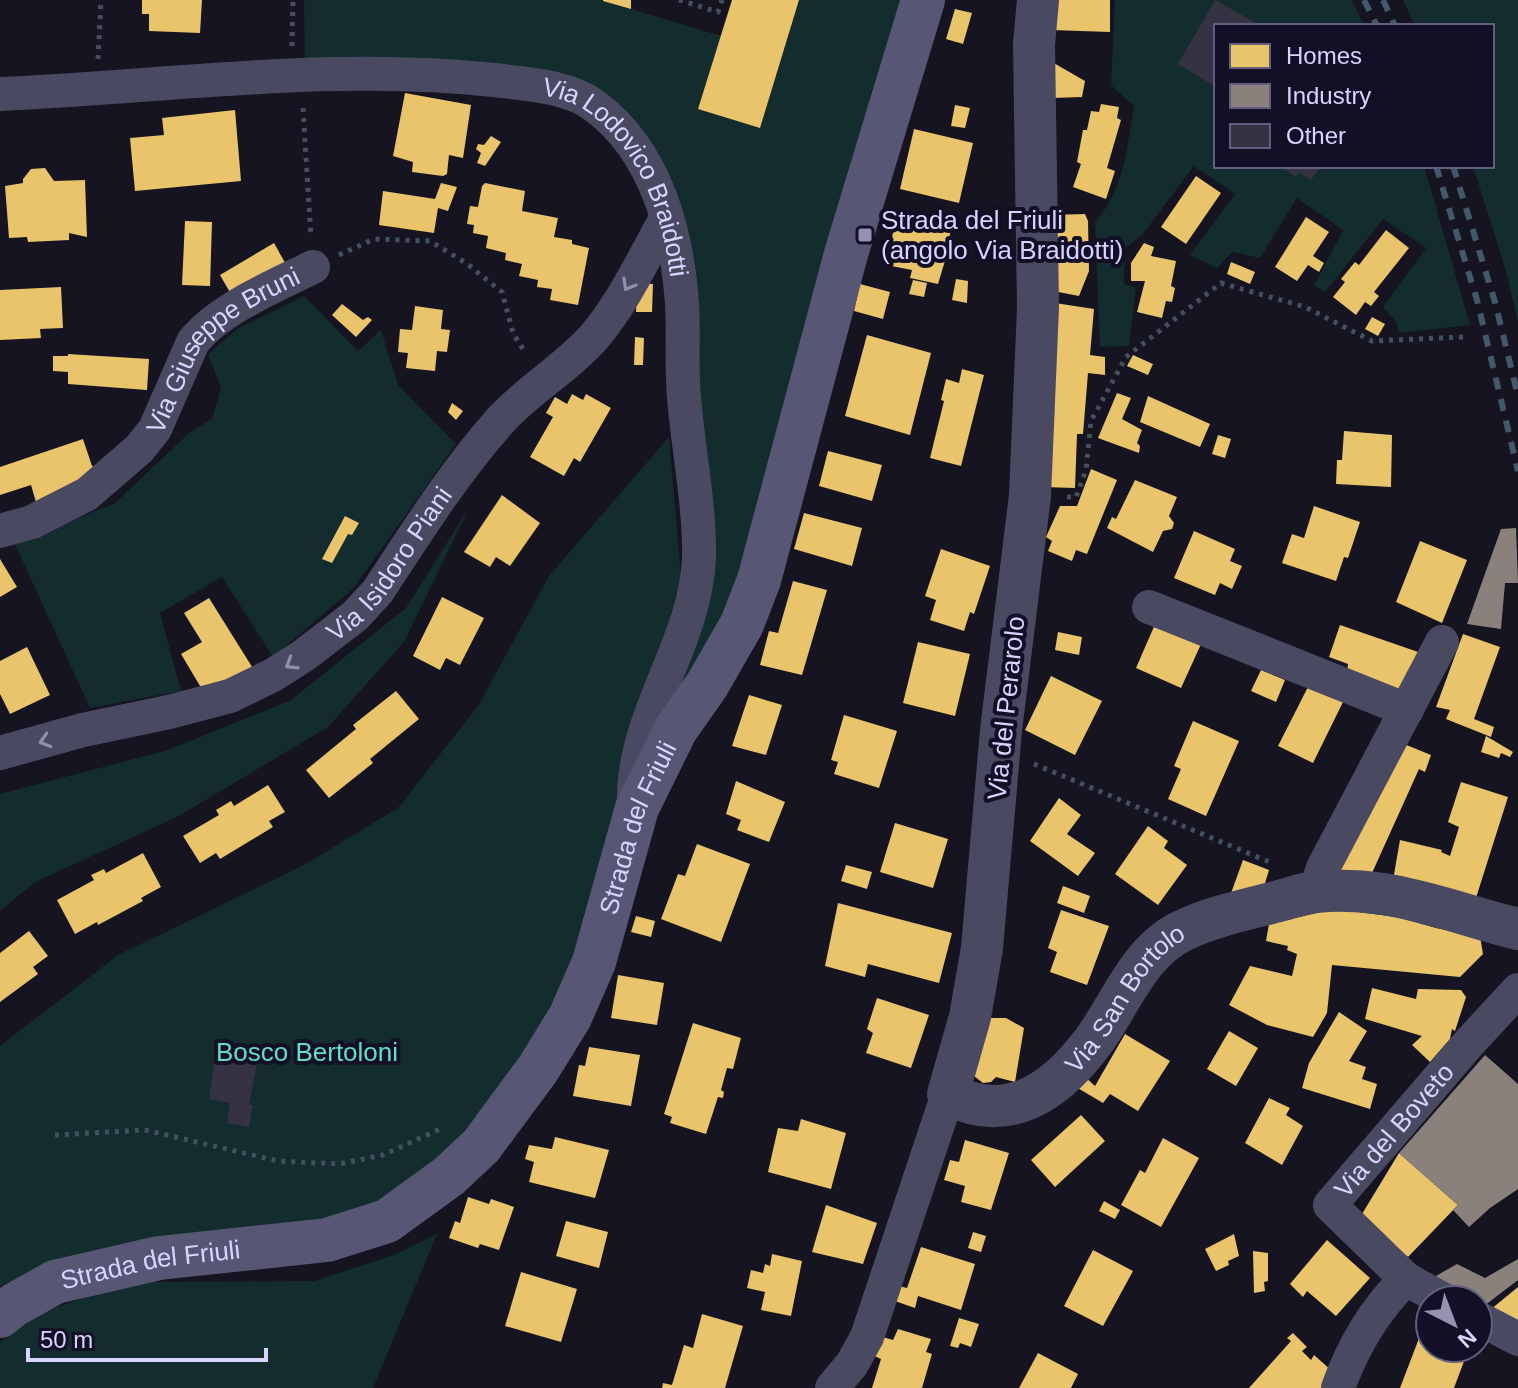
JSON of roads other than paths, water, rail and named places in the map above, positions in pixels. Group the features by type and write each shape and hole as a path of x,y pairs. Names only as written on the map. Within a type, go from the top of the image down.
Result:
{"main road":[{"name":"Strada del Friuli","path":"0,1316 55,1282 159,1258 327,1240 387,1221 449,1176 481,1146 510,1109 570,1017 594,962 637,808 676,729 707,685 742,624 759,580 846,254 923,0"}],"street":[{"name":"Via del Perarolo","path":"832,1388 852,1364 867,1337 948,1094 970,1017 982,948 1001,730 1030,496 1038,307 1034,45 1038,0"},
{"name":"Via Lodovico Braidotti","path":"0,94 296,75 454,75 526,84 581,98 600,109 627,139 658,191 673,238 682,304 683,393 699,555 695,592 665,683 645,729 635,769 634,799 637,808"},
{"name":"Via Isidoro Piani","path":"0,753 98,726 206,704 252,686 293,663 364,609 473,453 501,419 573,358 603,324 667,217"},
{"name":"Via Giuseppe Bruni","path":"0,531 50,514 105,481 155,429 193,342 202,330 253,298 313,267"},
{"path":"1149,607 1407,710"},
{"path":"1315,892 1323,868 1442,642"},
{"name":"Via San Bortolo","path":"948,1094 963,1102 995,1108 1018,1105 1044,1091 1093,1042 1151,954 1181,931 1234,913 1315,892 1382,894 1518,929"},
{"name":"Via del Boveto","path":"1406,1279 1330,1205 1518,990"},
{"path":"1338,1388 1360,1335 1388,1296 1406,1279 1415,1284"},
{"path":"1494,1326 1518,1339"}],"railway":[{"path":"1364,0 1376,24"},
{"path":"1383,0 1394,24"},
{"path":"1437,168 1477,300 1518,471"},
{"path":"1454,168 1495,302 1518,396"}],"place":[{"name":"Strada del Friuli (angolo Via Braidotti)","path":"865,235"}],"park label":[{"name":"Bosco Bertoloni","path":"307,1052"}]}
